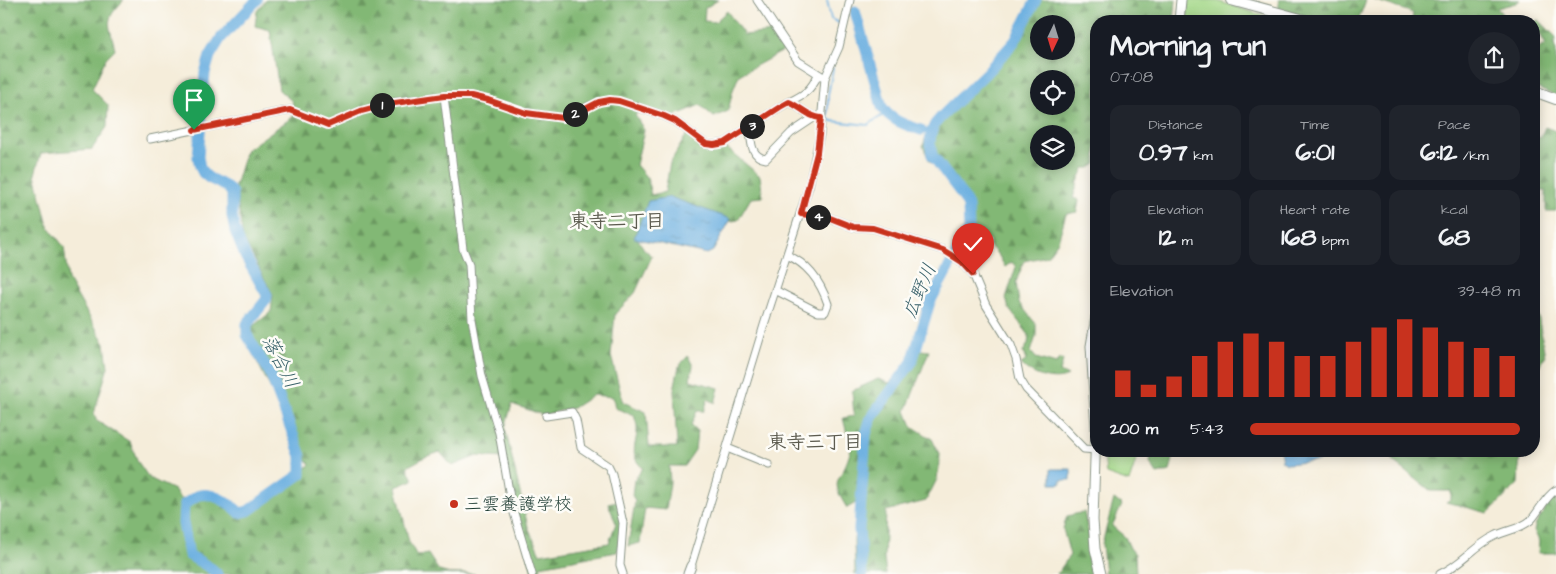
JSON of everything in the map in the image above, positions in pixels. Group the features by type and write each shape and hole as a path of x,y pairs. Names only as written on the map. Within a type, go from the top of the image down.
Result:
{"main road":[{"path":"1231,0 1286,15"},
{"path":"1540,93 1556,100"}],"street":[{"path":"757,0 798,61 825,78"},
{"path":"689,570 775,290 801,214 817,153 818,118 825,78 839,47 850,0"},
{"path":"1180,15 1181,0"},
{"path":"150,139 290,110 328,125 361,111 388,104 444,96 471,96 526,113 563,118 574,115 599,102 619,101 675,121 706,144 714,145 725,143 780,107 806,94 818,75"},
{"path":"444,96 463,249 469,264 472,319 482,376 499,433 510,495 532,574"},
{"path":"789,102 818,118"},
{"path":"750,127 755,154 766,159 791,133 818,118"},
{"path":"801,214 830,218 853,227 873,228 943,250 962,262 973,274 986,305 1010,345 1016,359 1020,379 1026,389 1084,449 1090,450"},
{"path":"775,290 818,312 825,312 828,304 814,276 798,261 787,255"},
{"path":"546,416 572,412 576,420 581,448 608,466 612,474 623,523 620,565 622,574"},
{"path":"727,448 769,465"},
{"path":"1096,457 1093,520 1095,549 1101,574"},
{"path":"1440,574 1496,535 1523,526 1551,493 1556,490"}],"green space":[{"path":"0,0 124,0 117,7 109,22 115,49 106,58 92,89 108,105 107,127 92,149 41,153 35,174 48,226 64,247 68,280 105,344 108,367 94,413 97,421 130,442 138,462 149,478 174,490 181,500 201,494 214,495 227,502 242,516 292,484 310,464 292,445 276,399 245,338 253,326 271,312 273,295 243,238 235,186 246,150 294,116 292,101 279,90 270,30 255,26 257,11 266,0 718,0 705,8 704,21 715,22 727,11 744,35 774,32 785,50 739,75 728,111 714,117 700,105 672,117 642,109 635,115 644,130 636,165 647,178 651,195 665,192 670,163 687,134 711,149 723,145 760,176 763,197 751,198 738,220 637,238 644,249 652,256 635,293 615,314 611,356 623,402 646,412 649,447 677,447 674,390 679,366 688,356 693,366 690,380 719,388 715,403 708,399 704,411 697,411 691,425 697,431 695,450 684,466 669,466 670,483 666,510 645,508 640,543 628,546 635,501 632,495 634,480 643,468 638,463 634,454 637,427 634,415 615,408 613,397 593,395 573,408 543,415 512,404 505,428 528,527 540,554 609,543 616,523 608,503 617,501 626,523 617,552 540,566 541,574 533,574 502,458 477,456 452,466 440,452 425,457 407,467 413,480 396,487 409,542 417,556 428,554 439,571 450,574 0,574"},
{"path":"1031,0 1176,0 1175,15 1090,15 1090,168 1084,168 1073,198 1079,200 1077,212 1066,214 1058,241 1047,256 1024,261 1016,282 1019,303 1036,324 1036,336 1031,352 1036,358 1056,364 1059,359 1063,360 1060,372 1068,376 1056,379 1043,377 1031,372 1021,364 1026,361 1023,352 1028,344 1029,335 1009,309 1006,298 1016,267 1012,262 1005,267 999,256 990,246 990,241 984,237 969,237 972,221 968,199 955,177 945,169 930,162 923,146 930,123 1009,43"},
{"path":"1188,0 1214,0 1261,15 1187,15"},
{"path":"1279,0 1366,0 1360,15 1299,15 1279,10"},
{"path":"1374,0 1520,0 1516,3 1497,8 1503,15 1413,15 1413,13"},
{"path":"1540,21 1556,37 1554,45 1556,51 1556,96 1540,89 1540,48 1546,45 1540,34"},
{"path":"1545,127 1556,131 1556,211 1546,211 1546,191 1540,191 1540,138"},
{"path":"1540,327 1545,357 1540,365"},
{"path":"913,349 929,351 906,411 912,426 932,439 940,456 937,479 926,501 886,511 884,559 886,574 855,574 854,540 859,501 847,508 841,498 837,485 850,454 852,440 847,434 843,418 854,416 852,391 878,379 889,383 907,365"},
{"path":"1105,457 1137,457 1129,482 1106,474"},
{"path":"1151,457 1174,457 1170,471 1157,474 1150,463"},
{"path":"1393,457 1520,457 1518,484 1488,513 1446,502 1451,499 1451,491 1431,491 1393,461"},
{"path":"1556,496 1556,553 1538,553 1539,541 1534,530 1551,500"},
{"path":"1114,499 1122,505 1112,526 1125,537 1135,554 1136,574 1105,574 1102,544"},
{"path":"1084,512 1097,574 1057,574 1070,555 1063,529 1067,516"}],"water":[{"path":"670,197 731,219 713,251 707,254 634,238 648,201"},
{"path":"1281,457 1352,457 1287,464 1282,461"},
{"path":"1051,469 1071,469 1071,480 1061,480 1061,484 1051,484"}],"waterway":[{"name":"落合川","path":"217,574 189,555 183,523 184,505 197,496 208,495 226,502 240,513 248,511 301,474 301,456 270,373 247,335 247,324 266,300 267,295 245,256 235,231 232,216 232,193 227,187 203,173 198,157 205,73 210,56 221,38 257,0"},
{"path":"827,0 831,19 843,25"},
{"name":"広野川","path":"862,574 859,529 866,434 871,418 912,362 930,302 969,230 968,206 932,155 931,133 941,117 987,72 1015,41 1036,0"},
{"path":"855,11 882,107 894,119 921,130"},
{"path":"833,68 828,95 828,119 868,125 886,113"}],"place":[{"name":"三雲養護学校","path":"454,504"}],"district":[{"name":"東寺二丁目","path":"617,221"},
{"name":"東寺三丁目","path":"815,442"}],"route":[{"path":"194,130 290,110 328,125 351,114 388,104 444,96 471,96 526,113 563,118 574,115 599,102 610,100 619,101 664,116 675,121 706,144 714,145 725,143 739,135 789,102 795,104 805,113 821,118 817,153 801,214 830,218 853,227 873,228 943,250 962,262 973,274"}]}
